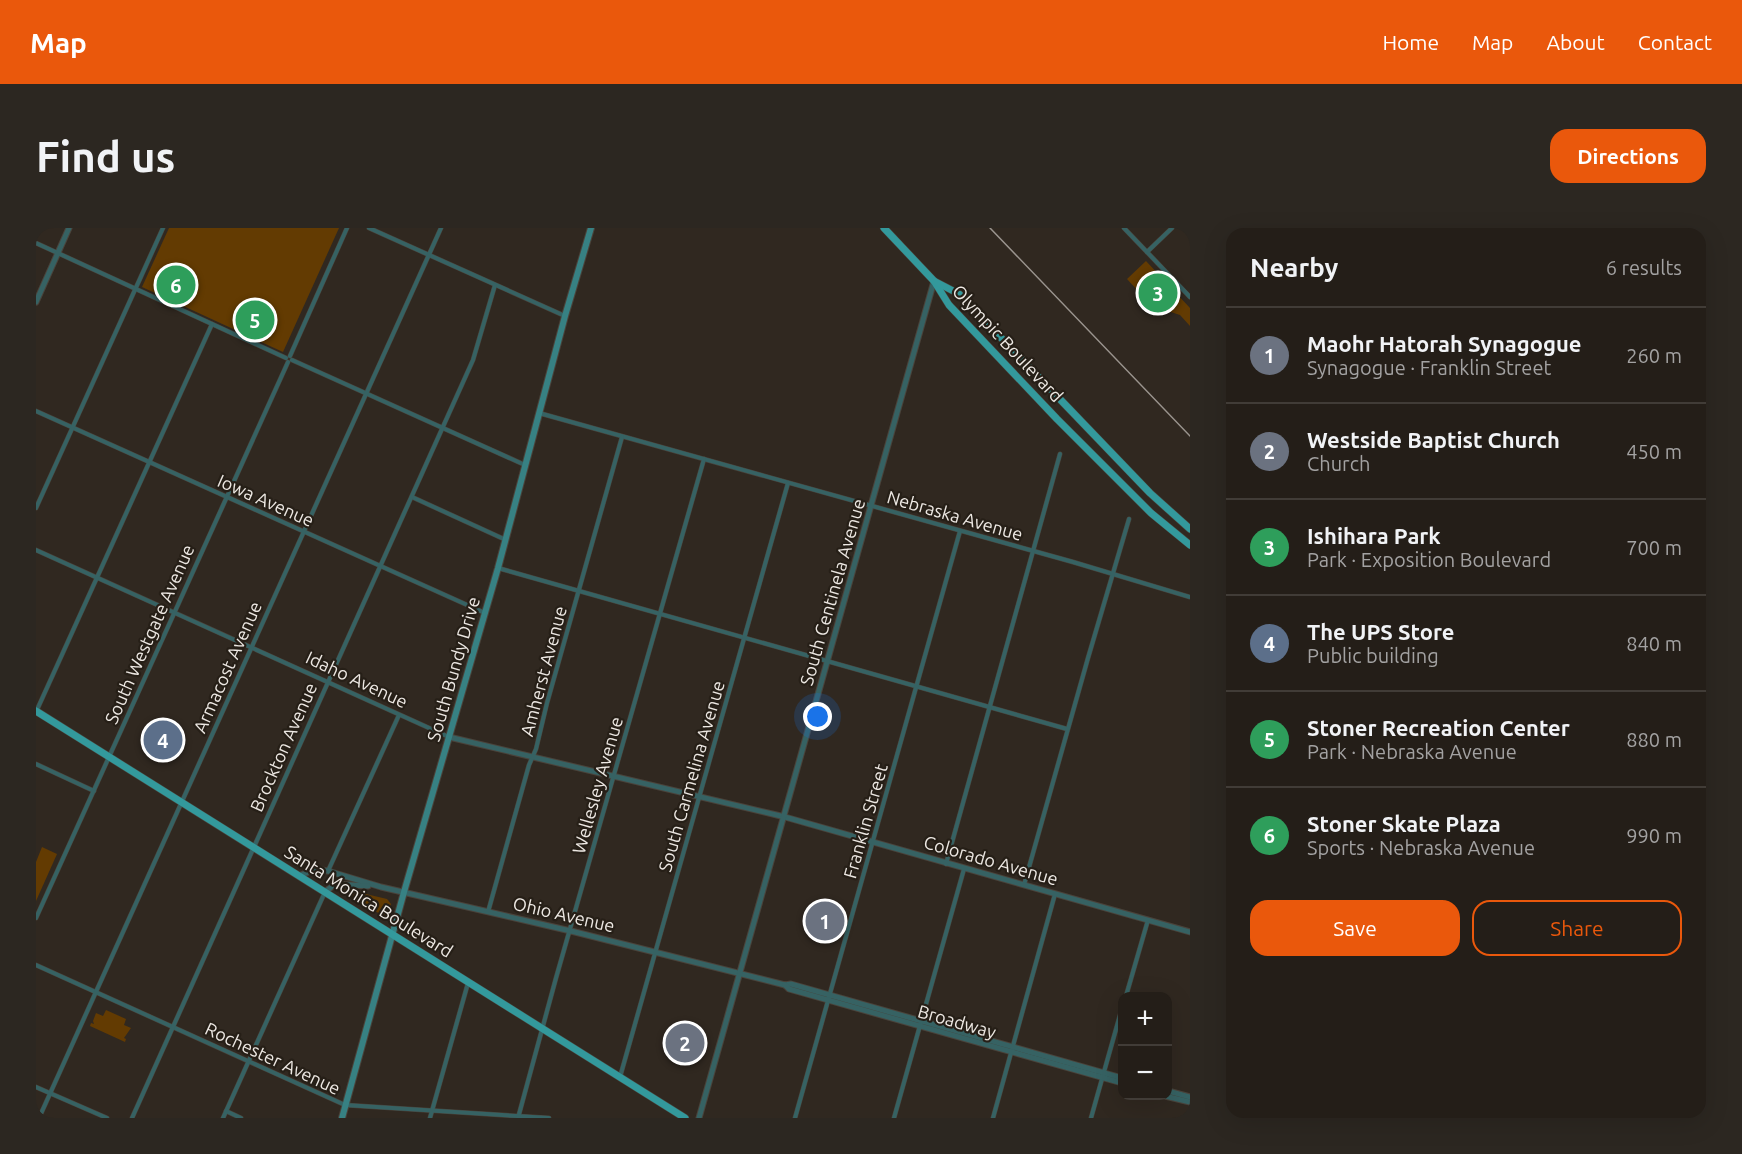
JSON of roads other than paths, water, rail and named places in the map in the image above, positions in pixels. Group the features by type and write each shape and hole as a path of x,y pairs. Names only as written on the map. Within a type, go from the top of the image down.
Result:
{"main road":[{"name":"South Bundy Drive","path":"342,1118 404,892 506,540 565,316 591,228"},
{"path":"884,228 934,281"},
{"name":"Olympic Boulevard","path":"934,281 959,294 1150,493 1190,529"},
{"name":"Olympic Boulevard","path":"934,281 949,305 1050,411 1151,513 1190,545"},
{"name":"Santa Monica Boulevard","path":"36,711 620,1077 673,1115 685,1118"}],"street":[{"path":"36,302 69,228"},
{"path":"36,508 163,228"},
{"name":"South Westgate Avenue","path":"36,918 347,228"},
{"path":"369,228 565,316"},
{"name":"Armacost Avenue","path":"39,1118 441,228"},
{"path":"1124,228 1190,297"},
{"path":"1147,252 1172,228"},
{"path":"36,243 525,465"},
{"name":"South Centinela Avenue","path":"699,1118 934,281"},
{"name":"Brockton Avenue","path":"132,1118 473,360 495,285"},
{"path":"36,711 212,324"},
{"name":"Iowa Avenue","path":"36,411 485,613"},
{"name":"Nebraska Avenue","path":"539,413 1034,551 1190,597"},
{"name":"Amherst Avenue","path":"488,912 622,436"},
{"path":"946,864 1060,454"},
{"name":"Wellesley Avenue","path":"519,1117 613,776 704,459"},
{"name":"South Carmelina Avenue","path":"620,1077 788,483"},
{"path":"412,497 506,540"},
{"path":"1023,885 1129,519"},
{"name":"Franklin Street","path":"795,1118 960,531"},
{"name":"Idaho Avenue","path":"36,550 450,737 785,817"},
{"path":"498,568 1067,729"},
{"path":"328,871 399,715"},
{"path":"36,764 93,791"},
{"name":"Colorado Avenue","path":"785,817 946,864 1189,930"},
{"path":"894,1118 964,868"},
{"name":"Ohio Avenue","path":"299,876 315,869 328,871 404,892 740,972"},
{"name":"Ohio Avenue","path":"325,892 335,884 381,886"},
{"path":"224,1118 325,892"},
{"path":"993,1118 1055,894"},
{"path":"1127,992 1148,920"},
{"name":"Rochester Avenue","path":"36,965 345,1105 549,1118"},
{"name":"Broadway","path":"740,972 785,985 791,984 829,998 1103,1075 1118,1081"},
{"path":"430,1118 469,982"},
{"path":"1091,1118 1118,1022"},
{"name":"Broadway","path":"1103,1075 1118,1077"},
{"path":"36,1087 108,1118"},
{"path":"1172,1092 1190,1097"},
{"path":"1172,1097 1190,1102"},
{"path":"226,1111 241,1118"}],"tram line":[{"path":"990,228 1190,436"}],"place":[{"name":"Stoner Skate Plaza","path":"176,285"},
{"name":"Ishihara Park","path":"1158,293"},
{"name":"Stoner Recreation Center","path":"255,320"},
{"name":"The UPS Store","path":"163,740"},
{"name":"Maohr Hatorah Synagogue","path":"825,921"},
{"name":"Westside Baptist Church","path":"685,1043"}]}
